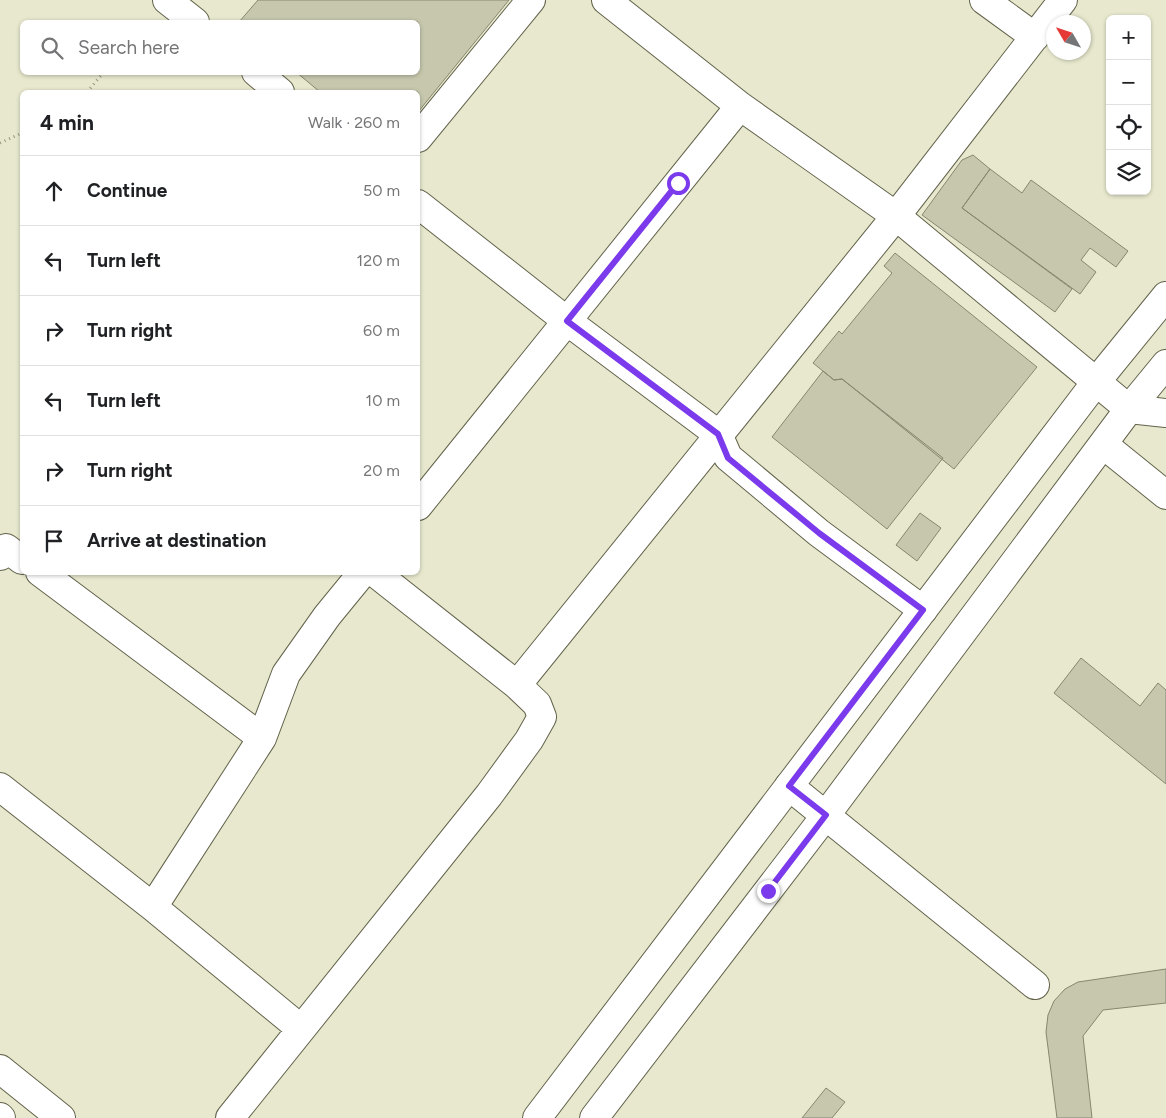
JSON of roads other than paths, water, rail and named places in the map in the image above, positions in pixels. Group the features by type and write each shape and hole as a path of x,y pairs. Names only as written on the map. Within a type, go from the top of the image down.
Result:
{"street":[{"path":"168,0 193,20"},
{"path":"420,136 531,0"},
{"path":"606,0 740,106 896,216 1129,408 1166,413"},
{"path":"984,0 1035,37"},
{"path":"517,685 896,216 1063,0"},
{"path":"260,75 278,90"},
{"path":"420,504 740,106"},
{"path":"420,206 567,321 718,434 728,458 819,533 923,610"},
{"path":"537,1118 1096,382 1166,296"},
{"path":"594,1118 826,815 1104,445 1129,408 1166,364"},
{"path":"1104,445 1166,496"},
{"path":"0,556 6,548 20,558"},
{"path":"153,907 262,738 286,674 327,616 361,575"},
{"path":"230,1118 488,795 530,740 542,717 537,704 517,685 378,575"},
{"path":"54,576 262,738"},
{"path":"789,786 1035,985"},
{"path":"0,787 153,907 301,1029"},
{"path":"0,1069 61,1118"}]}
